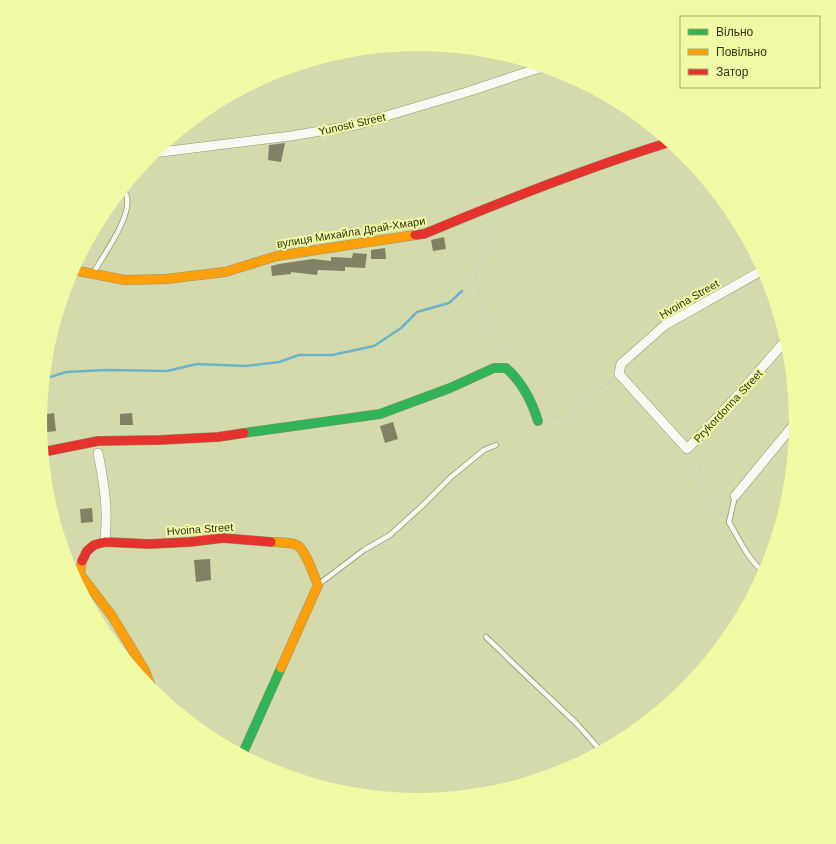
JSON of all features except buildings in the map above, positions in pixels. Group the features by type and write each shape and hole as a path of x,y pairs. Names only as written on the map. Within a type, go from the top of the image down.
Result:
{"street":[{"name":"Yunosti Street","path":"164,152 291,136 356,125 467,92 534,70"},
{"name":"вулиця Михайла Драй-Хмари","path":"79,271 125,280 166,279 225,272 277,256 424,234 567,177 664,144"},
{"name":"Hvoina Street","path":"619,374 621,364 664,325 758,273"},
{"name":"Prykordonna Street","path":"619,374 687,449 715,421 781,346"},
{"path":"48,451 98,442 119,440 159,440 218,437 380,414 450,388 494,368 506,368 515,376 534,408 538,421"},
{"path":"735,496 789,431"},
{"path":"98,454 106,498 105,542"},
{"name":"Hvoina Street","path":"146,674 112,616 80,574 82,560 87,551 94,545 105,542 149,544 190,542 223,538 288,543 299,546 306,556 318,585"},
{"path":"244,750 318,585"}],"lane":[{"path":"93,273 120,228 126,212 127,198 125,194"},
{"path":"318,585 364,550 390,535 451,477 484,450 496,445"},
{"path":"735,496 729,522 746,551 759,568"},
{"path":"486,636 577,724 597,746"}],"path":[{"path":"486,208 486,251 477,271 476,279 483,313 498,345 506,368"},
{"path":"534,408 544,414 563,420 580,404 619,374"},
{"path":"687,449 700,466 703,491 729,522"}],"waterway":[{"path":"50,377 66,372 106,370 167,371 197,364 246,366 279,362 299,355 332,355 374,346 401,328 417,312 449,303 462,291"}],"traffic: fast":[{"path":"244,433 380,414 450,388 494,368 506,368 521,385 533,407 538,421"},
{"path":"244,750 281,668"}],"traffic: slow":[{"path":"79,271 125,280 166,279 225,272 277,256 415,235"},
{"path":"271,542 291,543 300,547 318,585 281,668"},
{"path":"82,561 80,574 112,616 146,674"}],"traffic: jam":[{"path":"415,235 424,234 515,197 664,144"},
{"path":"48,451 98,441 218,437 244,433"},
{"path":"82,561 87,551 94,545 105,542 149,544 190,542 223,538 271,542"}]}
